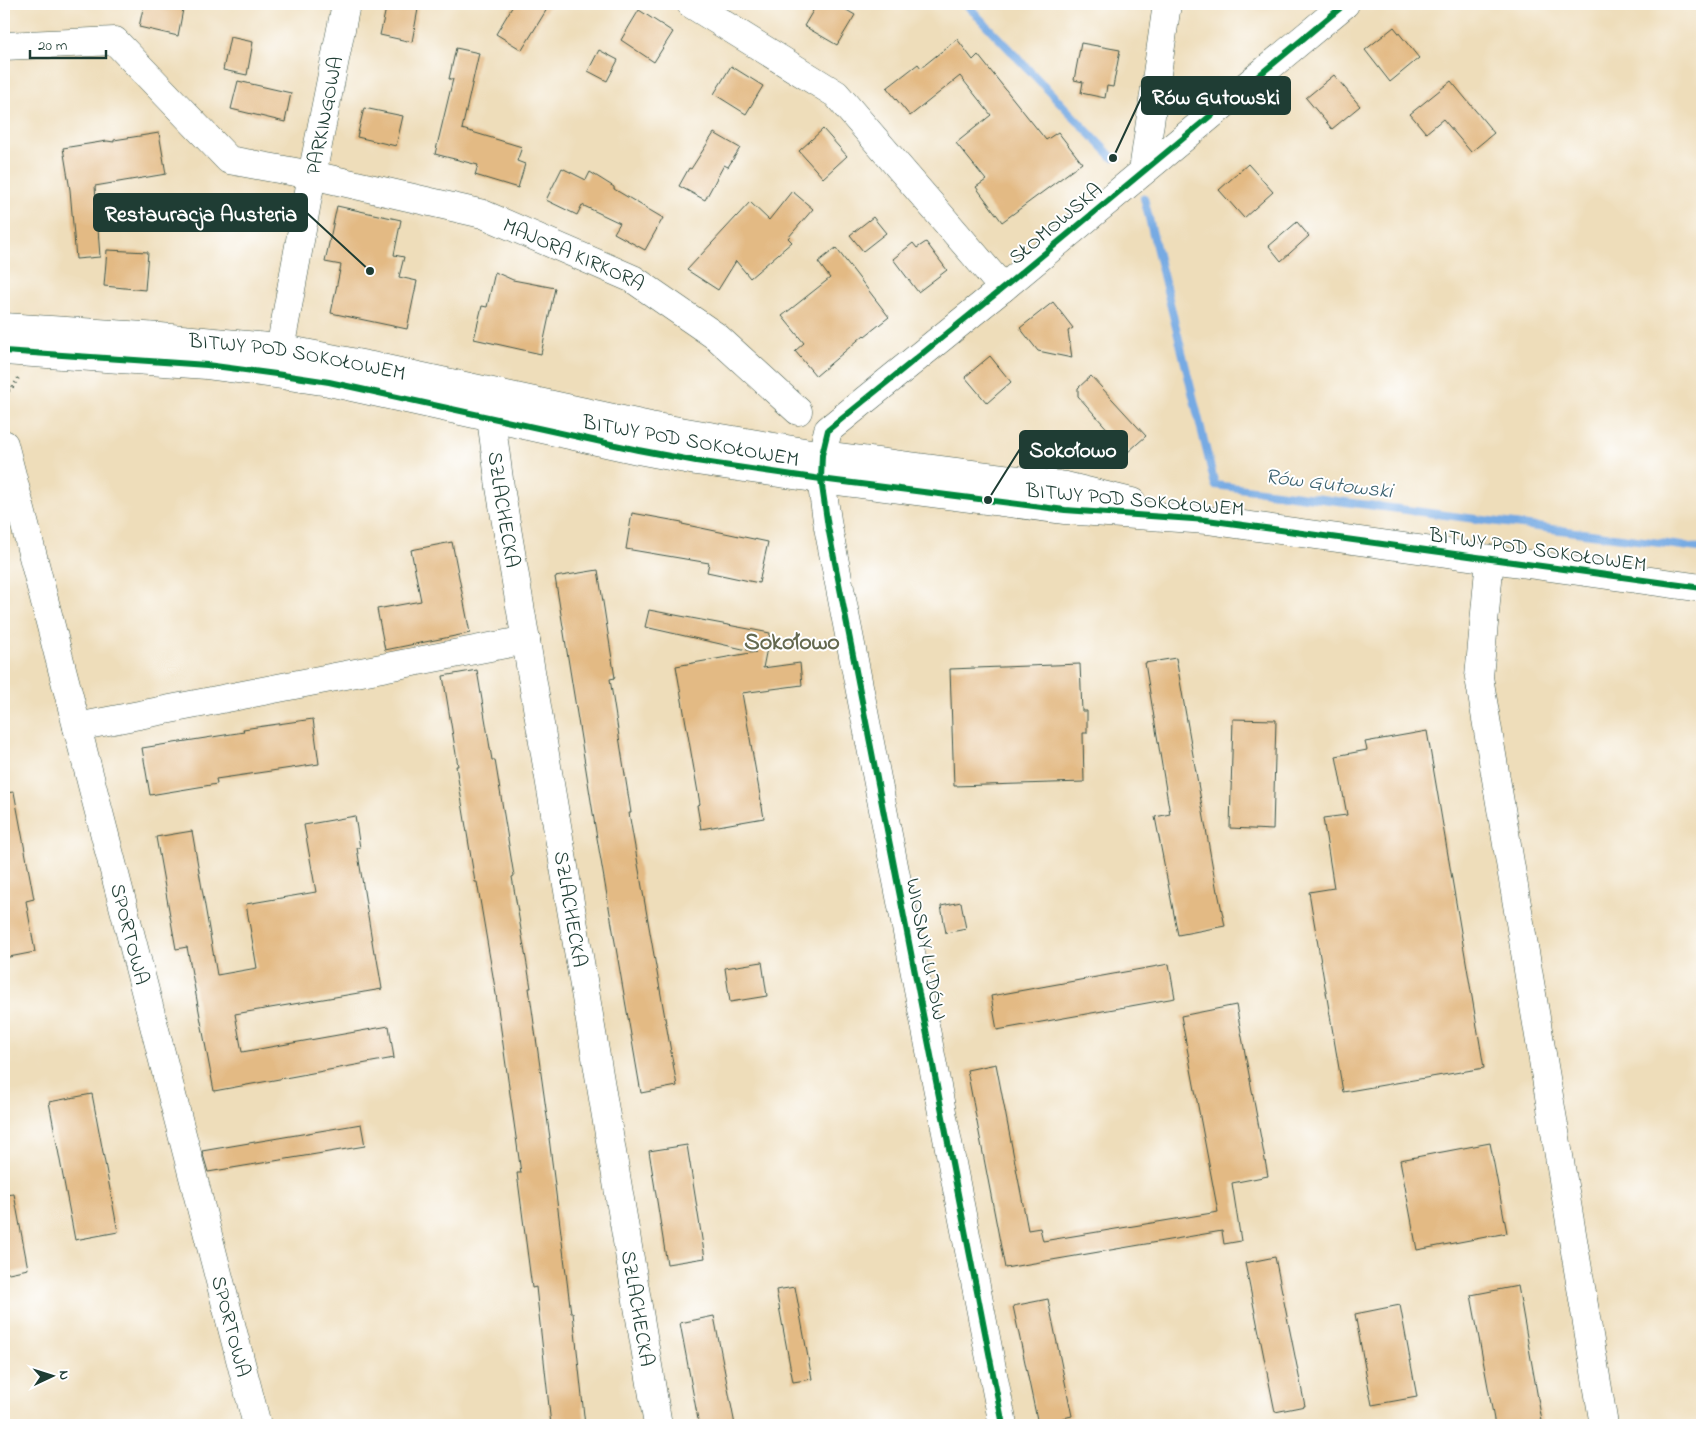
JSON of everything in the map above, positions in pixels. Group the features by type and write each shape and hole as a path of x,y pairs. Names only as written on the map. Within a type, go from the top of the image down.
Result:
{"street":[{"name":"PARKINGOWA","path":"278,361 346,4"},
{"path":"691,4 836,94 1004,288"},
{"path":"1143,172 1167,4"},
{"name":"SŁOMOWSKA","path":"822,467 828,430 1004,288 1345,4"},
{"name":"MAJORA KIRKORA","path":"4,46 115,41 229,160 312,175 483,214 633,279 717,337 798,411"},
{"name":"BITWY POD SOKOŁOWEM","path":"4,327 160,337 278,361 329,382 494,406 676,457 822,467 1064,510 1207,520 1702,588"},
{"name":"BITWY POD SOKOŁOWEM","path":"4,351 207,365 278,361"},
{"name":"SZLACHECKA","path":"494,406 500,487 658,1425"},
{"name":"SPORTOWA","path":"4,444 256,1425"},
{"name":"WIOSNY LUDÓW","path":"822,467 830,536 1003,1425"},
{"path":"1490,559 1479,677 1604,1425"},
{"path":"77,727 526,640"}],"building":[{"path":"144,4 184,4 178,36 139,27"},
{"path":"387,4 418,9 412,42 380,35"},
{"path":"514,4 550,4 522,50 496,34"},
{"path":"817,4 836,4 855,15 837,45 804,26"},
{"path":"639,10 673,32 654,62 621,40"},
{"path":"1394,27 1419,58 1390,82 1365,50"},
{"path":"230,37 253,42 247,75 223,70"},
{"path":"957,39 973,60 978,55 1046,140 1058,132 1082,163 1002,222 976,187 986,180 956,143 991,115 960,76 910,116 887,88 918,64 921,68"},
{"path":"1081,43 1120,50 1113,87 1107,86 1105,98 1081,93 1083,82 1074,80"},
{"path":"456,48 479,53 462,129 522,147 517,161 525,164 518,188 475,175 478,165 435,154 453,79 449,79"},
{"path":"599,50 618,60 607,81 588,71"},
{"path":"731,66 763,86 746,114 714,94"},
{"path":"1334,75 1360,106 1332,129 1306,98"},
{"path":"238,81 291,93 285,122 231,109"},
{"path":"1451,81 1494,133 1471,152 1443,119 1426,133 1410,114"},
{"path":"364,108 403,116 396,146 357,137"},
{"path":"823,129 847,156 823,178 799,151"},
{"path":"159,133 166,174 95,186 100,257 76,259 70,190 63,148 107,141 114,142 114,140"},
{"path":"714,133 740,148 728,167 724,165 705,200 679,186 689,168 691,169"},
{"path":"1248,164 1273,192 1244,218 1219,190"},
{"path":"562,168 586,180 590,172 614,187 614,189 663,218 645,250 614,233 620,223 582,205 577,215 546,200"},
{"path":"792,191 813,209 788,238 792,242 750,278 736,261 718,290 687,270 750,202 769,220"},
{"path":"337,206 401,220 394,255 404,257 399,277 417,281 407,329 331,313 341,265 325,262"},
{"path":"873,217 886,233 863,251 850,235"},
{"path":"1297,222 1309,236 1281,261 1269,246"},
{"path":"926,242 947,270 918,292 893,259 913,243 917,248"},
{"path":"836,248 889,317 864,335 816,376 795,351 804,343 782,316 830,278 818,262"},
{"path":"107,250 148,252 145,290 104,286"},
{"path":"495,272 513,280 555,288 541,354 474,339 482,306 487,307"},
{"path":"1053,302 1073,328 1068,331 1072,358 1038,351 1020,328"},
{"path":"990,356 1011,382 987,403 965,377"},
{"path":"1091,376 1146,436 1128,452 1078,396 1078,388"},
{"path":"632,513 682,522 682,524 768,542 759,583 707,572 709,563 626,549"},
{"path":"452,542 470,633 385,650 377,609 421,601 411,550"},
{"path":"598,570 615,678 610,679 631,813 629,813 677,1086 641,1093 555,577"},
{"path":"649,610 770,633 763,668 800,663 802,685 742,693 764,818 701,829 697,805 700,804 676,666 756,652 645,627"},
{"path":"1176,658 1217,892 1225,926 1178,935 1155,817 1170,814 1145,663"},
{"path":"1080,664 1082,711 1087,711 1087,733 1083,733 1084,782 954,786 950,669"},
{"path":"477,670 492,760 495,760 531,988 529,988 550,1138 571,1313 573,1313 585,1425 551,1425 536,1287 532,1288 517,1173 521,1173 496,994 477,882 475,882 443,676"},
{"path":"313,719 319,764 216,779 217,784 150,795 142,748 244,732 243,729"},
{"path":"1233,719 1276,720 1273,830 1230,828"},
{"path":"1427,731 1484,1068 1343,1092 1309,892 1334,888 1323,818 1347,815 1336,756 1367,750 1365,742"},
{"path":"14,792 34,899 26,901 35,952 4,958 4,793"},
{"path":"355,816 360,848 357,848 374,953 376,953 382,989 235,1014 242,1052 389,1026 394,1058 214,1091 187,947 176,949 156,837 192,831 217,975 257,968 246,904 316,892 304,825"},
{"path":"961,902 966,929 946,933 941,906"},
{"path":"762,962 767,996 730,1002 725,968"},
{"path":"1169,964 1175,998 997,1030 991,996"},
{"path":"1236,1005 1268,1176 1232,1183 1241,1241 1224,1244 1222,1231 1005,1268 967,1070 996,1064 1028,1230 1040,1228 1043,1241 1218,1212 1181,1016"},
{"path":"92,1094 118,1232 75,1240 49,1102"},
{"path":"361,1124 365,1146 208,1172 202,1151"},
{"path":"1490,1143 1507,1233 1417,1250 1400,1160"},
{"path":"687,1145 705,1258 667,1264 649,1151"},
{"path":"14,1194 28,1269 4,1274 4,1195"},
{"path":"1275,1257 1305,1406 1275,1412 1245,1263"},
{"path":"1518,1286 1542,1421 1519,1425 1495,1425 1471,1295"},
{"path":"795,1287 812,1379 793,1382 776,1290"},
{"path":"1048,1299 1072,1416 1038,1424 1013,1306"},
{"path":"1400,1305 1417,1397 1372,1405 1355,1314"},
{"path":"714,1316 735,1425 699,1425 680,1323"}],"waterway":[{"name":"Rów Gutowski","path":"966,4 1113,158"},
{"name":"Rów Gutowski","path":"1144,198 1215,485 1702,547"}],"cycle path":[{"path":"1003,1425 828,527 821,479 822,455 828,430 1003,288 1345,4"},
{"path":"4,351 207,365 276,374 329,382 696,461 1065,510 1207,520 1702,588"}],"place":[{"name":"Rów Gutowski","path":"1113,158"},
{"name":"Restauracja Austeria","path":"370,271"},
{"name":"Sokołowo","path":"988,500"}],"district":[{"name":"Sokołowo","path":"792,641"}]}
